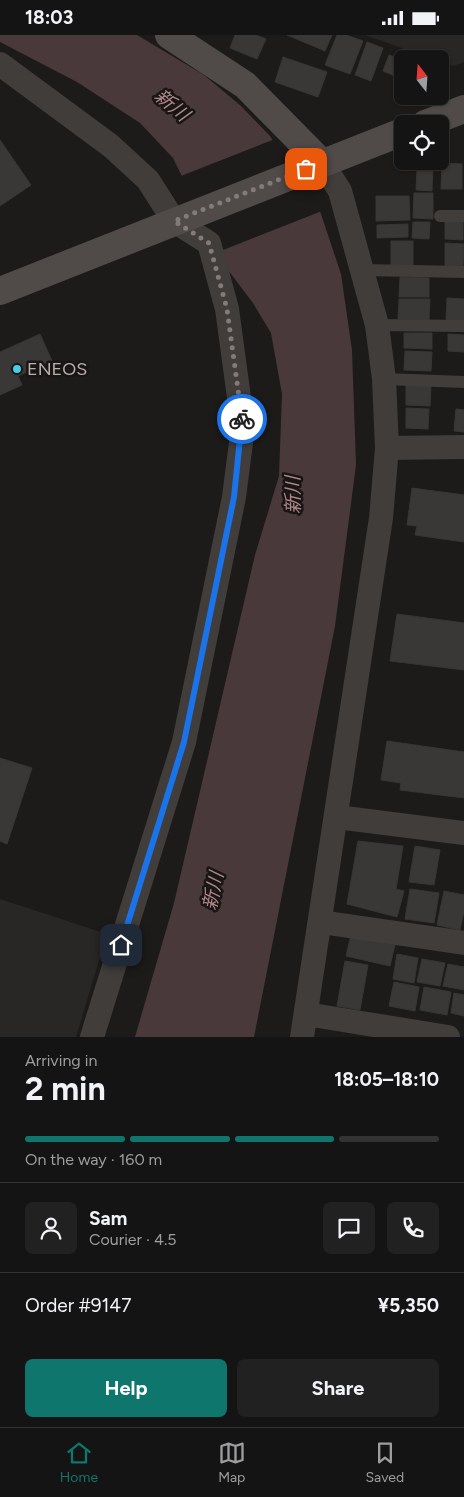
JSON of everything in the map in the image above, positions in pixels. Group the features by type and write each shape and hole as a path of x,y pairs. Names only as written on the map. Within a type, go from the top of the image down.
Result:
{"street":[{"path":"169,35 224,69 245,85 314,166 340,191 377,325 384,379 387,447 381,518 304,1026 448,1037"},
{"path":"0,64 110,146 148,180 174,221 209,243 227,309 243,427 234,497 184,742 92,1037"},
{"path":"448,115 464,109"},
{"path":"0,291 394,135"},
{"path":"387,447 464,447"},
{"path":"337,817 464,833"},
{"path":"320,922 464,943"}],"lane":[{"path":"440,216 464,216"},
{"path":"363,270 464,272"},
{"path":"377,325 464,326"},
{"path":"384,379 464,382"}],"shaded area":[{"path":"365,35 464,35 464,62 453,66 449,64 449,50 408,50"},
{"path":"0,899 107,934 76,1037 0,1037"}],"water":[{"name":"新川","path":"0,35 137,35 204,75 241,106 270,136 320,211 341,274 352,350 356,465 335,626 254,1037 135,1037 174,903 255,555 279,476 282,394 271,333 253,303 228,270 173,158 140,123 77,82 0,42"}],"pier":[{"path":"275,139 322,211 218,252 181,176"}],"building":[{"path":"235,35 256,35 266,39 257,59 230,48"},
{"path":"287,35 332,35 325,51"},
{"path":"337,35 346,35 363,41 350,74 325,65"},
{"path":"367,42 383,48 371,81 355,75"},
{"path":"389,55 394,57 394,76 383,71"},
{"path":"283,57 327,72 318,97 275,82"},
{"path":"0,140 31,185 0,206"},
{"path":"449,163 462,164 462,189 441,189 442,170 449,170"},
{"path":"417,170 433,170 432,191 416,190"},
{"path":"414,193 433,193 433,219 413,218"},
{"path":"376,196 409,196 410,220 376,221"},
{"path":"445,220 463,221 463,240 445,239"},
{"path":"413,222 430,222 429,239 412,238"},
{"path":"408,224 408,237 377,238 377,225"},
{"path":"391,241 413,241 413,265 391,265"},
{"path":"445,243 464,244 463,267 445,266"},
{"path":"400,277 429,278 429,297 399,297"},
{"path":"447,298 464,299 464,322 446,321"},
{"path":"399,299 430,299 429,320 398,319"},
{"path":"404,333 432,333 432,349 404,348"},
{"name":"ENEOS","path":"40,334 52,361 18,376 22,385 0,395 0,352"},
{"path":"448,334 464,335 464,352 448,351"},
{"path":"405,351 432,352 431,371 404,370"},
{"path":"406,384 431,385 430,406 406,405"},
{"path":"406,408 429,409 428,429 406,428"},
{"path":"456,409 464,410 464,432 454,431"},
{"path":"412,488 464,495 464,542 415,535 417,526 407,525"},
{"path":"397,614 464,623 464,670 390,661"},
{"path":"387,741 464,752 464,798 400,790 401,783 381,780"},
{"path":"0,758 32,768 7,844 0,841"},
{"path":"358,841 403,846 396,889 404,891 397,917 347,904"},
{"path":"415,846 440,850 434,885 409,882"},
{"path":"410,889 439,893 434,923 405,919"},
{"path":"444,891 464,895 464,911 460,930 437,925"},
{"path":"351,935 395,945 390,966 346,956"},
{"path":"397,954 418,958 414,983 393,979"},
{"path":"422,959 445,963 440,986 417,982"},
{"path":"345,961 368,965 360,1010 337,1006"},
{"path":"448,964 464,967 464,990 443,986"},
{"path":"394,982 419,987 415,1011 389,1006"},
{"path":"424,987 451,992 447,1015 420,1010"},
{"path":"454,993 464,995 464,1016 451,1013"}],"way so far":[{"path":"242,419 227,309 209,243 174,221 306,169"}],"place":[{"name":"ENEOS","path":"17,369"}],"route":[{"path":"121,945 184,742 234,497 243,427 242,419"}]}
